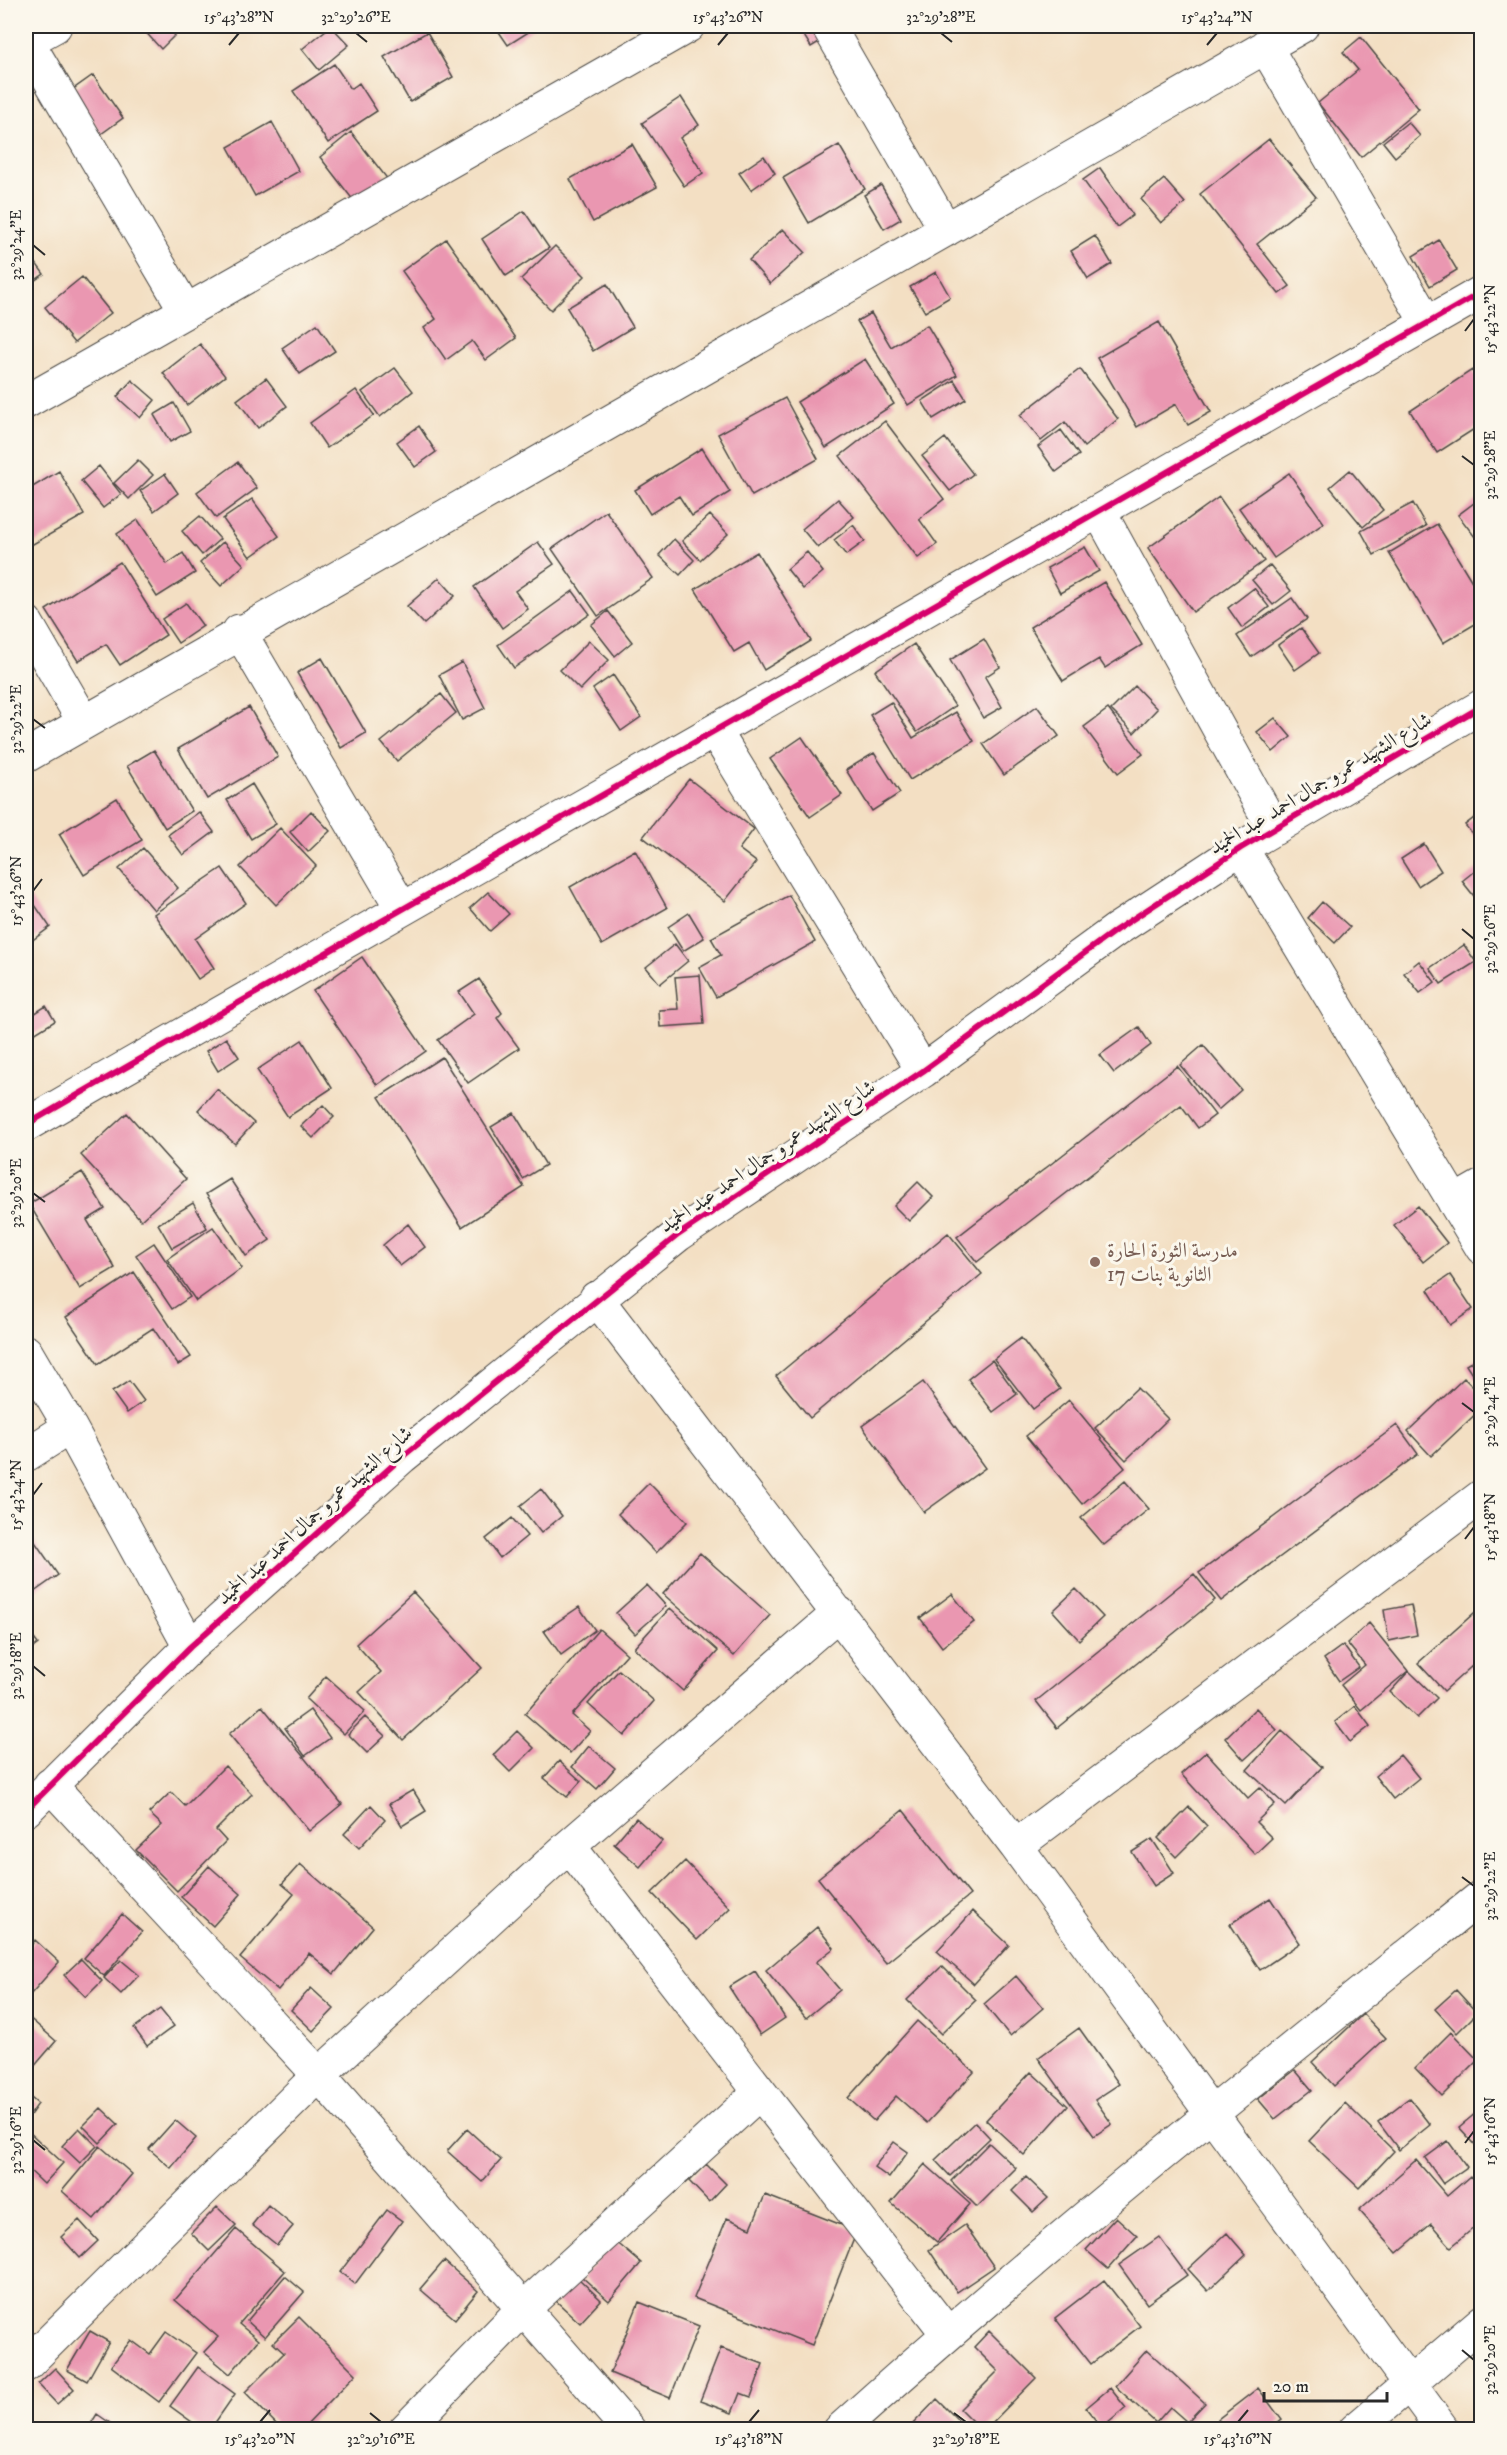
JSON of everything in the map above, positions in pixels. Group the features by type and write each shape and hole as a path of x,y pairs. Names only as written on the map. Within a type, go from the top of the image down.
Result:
{"street":[{"path":"55,26 26,42 186,311"},
{"path":"26,402 688,26"},
{"path":"828,26 946,230"},
{"path":"26,756 239,631 1302,26"},
{"path":"1265,46 1427,323"},
{"path":"26,1125 401,907 716,731 1482,292"},
{"path":"1099,511 1274,829"},
{"path":"26,622 84,722"},
{"path":"239,631 401,907"},
{"name":"شارع الشهيد عمرو جمال احمد عبد الحميد","path":"26,1810 190,1647 402,1457 596,1298 678,1235 923,1071 1116,930 1241,848 1482,706"},
{"path":"716,731 923,1071"},
{"path":"1241,848 1468,1194 1482,1248"},
{"path":"596,1298 1016,1846 1443,2430"},
{"path":"26,1352 70,1427 190,1647"},
{"path":"26,1455 70,1427"},
{"path":"1016,1846 1482,1496"},
{"path":"26,2366 319,2075 569,1846 839,1613"},
{"path":"50,1785 319,2075 629,2430"},
{"path":"569,1846 947,2333"},
{"path":"840,2430 947,2333 1211,2114 1482,1896"},
{"path":"405,2430 523,2309 759,2093"},
{"path":"1355,2430 1482,2322"}],"building":[{"path":"140,26 184,26 161,49"},
{"path":"331,26 349,45 319,70 302,49"},
{"path":"495,26 538,26 508,45"},
{"path":"798,26 833,26 837,31 811,47"},
{"path":"427,32 453,77 410,102 384,57"},
{"path":"1361,37 1419,109 1361,157 1318,103 1358,70 1343,52"},
{"path":"334,64 351,89 359,83 377,111 328,143 293,91"},
{"path":"93,75 123,118 101,134 72,90"},
{"path":"681,97 699,125 680,138 703,173 684,186 642,123"},
{"path":"272,122 299,171 255,196 228,147"},
{"path":"1408,122 1420,136 1395,157 1383,142"},
{"path":"351,132 389,181 357,205 320,157"},
{"path":"1269,139 1316,197 1257,244 1290,286 1279,294 1200,194"},
{"path":"632,144 657,187 593,222 570,179"},
{"path":"839,145 865,189 809,223 783,178"},
{"path":"764,156 775,173 751,190 739,173"},
{"path":"1100,168 1133,215 1117,227 1083,180"},
{"path":"1164,179 1185,203 1161,223 1141,199"},
{"path":"881,185 901,219 884,229 864,195"},
{"path":"524,211 549,248 506,276 482,239"},
{"path":"783,229 805,252 770,284 749,260"},
{"path":"1095,236 1112,264 1088,279 1071,251"},
{"path":"446,239 516,338 486,360 472,341 446,360 424,328 436,319 402,271"},
{"path":"1439,240 1457,270 1430,286 1413,256"},
{"path":"555,246 585,276 551,310 521,279"},
{"path":"26,250 44,274 31,283 26,276"},
{"path":"936,272 950,297 925,312 910,287"},
{"path":"82,277 111,313 74,343 45,307"},
{"path":"607,284 633,327 593,351 567,308"},
{"path":"871,313 891,347 927,325 957,375 908,405 857,321"},
{"path":"1159,322 1211,412 1188,425 1176,404 1137,427 1097,358"},
{"path":"317,324 335,351 300,374 282,348"},
{"path":"200,344 225,376 187,405 163,373"},
{"path":"865,359 894,404 826,448 797,402"},
{"path":"395,368 413,391 380,417 362,392"},
{"path":"1080,369 1118,419 1084,447 1065,422 1041,441 1020,415"},
{"path":"1472,370 1482,385 1482,424 1437,453 1410,411"},
{"path":"266,378 287,406 258,428 237,400"},
{"path":"132,380 155,400 140,418 117,397"},
{"path":"954,380 966,399 933,419 922,401"},
{"path":"356,390 374,415 327,448 310,423"},
{"path":"785,398 818,459 752,496 718,434"},
{"path":"174,403 190,431 170,442 154,415"},
{"path":"885,421 944,499 919,519 937,544 918,558 840,456"},
{"path":"419,426 436,452 415,467 397,442"},
{"path":"1061,430 1079,455 1056,472 1038,447"},
{"path":"945,438 973,474 950,491 922,456"},
{"path":"702,448 730,492 692,516 679,496 650,514 635,490"},
{"path":"138,460 153,475 129,499 114,483"},
{"path":"238,462 257,488 216,518 197,492"},
{"path":"99,466 121,494 103,508 81,481"},
{"path":"1350,470 1383,510 1363,527 1330,487"},
{"path":"59,471 84,515 26,548 26,491"},
{"path":"1289,473 1324,523 1274,558 1239,508"},
{"path":"165,474 178,493 154,511 140,491"},
{"path":"1219,497 1264,561 1193,612 1148,548"},
{"path":"1482,497 1482,546 1458,515"},
{"path":"252,499 279,536 250,557 223,519"},
{"path":"838,499 854,517 818,548 802,529"},
{"path":"1413,503 1426,526 1374,555 1361,531"},
{"path":"606,511 653,578 598,616 552,549"},
{"path":"710,515 728,534 700,560 682,541"},
{"path":"200,516 220,539 202,555 182,531"},
{"path":"138,520 167,564 183,553 195,573 157,597 117,534"},
{"path":"1437,524 1482,598 1482,620 1443,643 1389,553"},
{"path":"853,525 865,541 846,555 834,540"},
{"path":"674,539 694,560 680,575 659,555"},
{"path":"223,542 244,565 221,586 200,563"},
{"path":"538,542 554,564 515,591 528,609 502,628 474,587"},
{"path":"1085,547 1099,571 1060,593 1047,568"},
{"path":"757,552 811,641 764,670 749,643 734,652 695,589"},
{"path":"807,552 823,572 803,589 787,569"},
{"path":"120,562 166,635 120,665 106,644 78,661 46,610"},
{"path":"1270,565 1291,591 1273,605 1252,580"},
{"path":"439,578 455,596 424,624 407,606"},
{"path":"1104,582 1142,645 1105,668 1099,659 1063,681 1030,627"},
{"path":"1254,588 1269,607 1242,628 1228,608"},
{"path":"573,591 590,614 514,668 498,645"},
{"path":"1292,598 1307,619 1251,657 1237,636"},
{"path":"186,603 203,626 178,643 162,619"},
{"path":"608,611 632,642 615,656 591,625"},
{"path":"1301,628 1319,653 1295,670 1278,645"},
{"path":"984,639 1000,667 985,677 1002,707 983,718 950,660"},
{"path":"589,641 609,660 580,690 560,670"},
{"path":"914,644 955,706 917,732 875,671"},
{"path":"322,658 366,733 341,748 297,673"},
{"path":"462,662 485,708 462,720 439,675"},
{"path":"613,675 641,717 621,731 593,689"},
{"path":"1135,686 1157,709 1134,733 1111,710"},
{"path":"441,694 456,713 397,761 381,742"},
{"path":"891,702 913,738 956,712 974,741 910,780 870,715"},
{"path":"1037,706 1059,736 1004,775 983,744"},
{"path":"249,707 278,757 207,799 178,749"},
{"path":"1108,709 1143,754 1118,773 1084,727"},
{"path":"1275,718 1291,737 1273,752 1257,732"},
{"path":"802,737 842,795 810,817 770,759"},
{"path":"154,750 192,811 165,828 127,766"},
{"path":"874,753 900,793 872,811 846,770"},
{"path":"689,779 754,829 739,849 756,862 725,901 643,837"},
{"path":"252,784 276,824 251,839 227,800"},
{"path":"117,798 142,840 84,875 59,834"},
{"path":"311,811 330,831 308,852 290,832"},
{"path":"199,812 214,832 183,855 168,835"},
{"path":"1482,812 1482,846 1465,825"},
{"path":"280,828 316,866 276,905 240,867"},
{"path":"1424,844 1441,871 1418,886 1401,859"},
{"path":"143,848 178,888 154,910 119,869"},
{"path":"635,850 667,908 602,945 570,887"},
{"path":"1482,865 1482,906 1462,881"},
{"path":"222,868 246,903 195,939 214,968 198,979 154,914"},
{"path":"26,892 50,927 26,945"},
{"path":"488,892 509,914 490,931 470,908"},
{"path":"789,895 815,942 716,997 699,967 721,955 711,938"},
{"path":"1322,902 1350,927 1335,943 1308,918"},
{"path":"689,913 704,938 683,951 668,927"},
{"path":"675,944 688,961 660,984 646,967"},
{"path":"1464,945 1476,962 1441,984 1430,968"},
{"path":"362,957 426,1051 377,1085 313,991"},
{"path":"1419,961 1435,982 1420,993 1404,973"},
{"path":"700,975 704,1024 660,1027 659,1010 678,1009 675,977"},
{"path":"479,979 502,1013 497,1018 519,1048 468,1083 438,1040 474,1014 459,992"},
{"path":"46,1006 55,1021 26,1039 26,1019"},
{"path":"1139,1027 1151,1045 1114,1073 1100,1055"},
{"path":"226,1038 239,1057 218,1071 206,1051"},
{"path":"302,1040 332,1088 288,1117 257,1070"},
{"path":"1203,1045 1241,1090 1218,1110 1180,1065"},
{"path":"442,1057 524,1187 462,1227 379,1097"},
{"path":"1177,1066 1215,1115 1198,1128 1181,1105 977,1262 957,1237"},
{"path":"217,1089 254,1123 235,1144 198,1110"},
{"path":"323,1105 334,1117 313,1138 301,1126"},
{"path":"127,1113 186,1179 141,1220 81,1155"},
{"path":"514,1113 546,1165 523,1179 491,1127"},
{"path":"82,1172 105,1209 87,1220 115,1268 80,1289 29,1204"},
{"path":"230,1179 270,1240 246,1256 206,1194"},
{"path":"918,1182 933,1197 909,1221 894,1206"},
{"path":"193,1203 207,1228 172,1248 158,1224"},
{"path":"1418,1206 1447,1243 1423,1262 1394,1225"},
{"path":"408,1224 425,1247 400,1266 383,1245"},
{"path":"213,1227 242,1268 196,1301 167,1259"},
{"path":"948,1233 982,1274 810,1418 776,1376"},
{"path":"154,1243 190,1297 172,1309 136,1255"},
{"path":"134,1272 191,1357 178,1365 153,1328 98,1364 66,1317"},
{"path":"1450,1275 1473,1309 1450,1325 1428,1290"},
{"path":"1021,1338 1060,1389 1033,1409 994,1359"},
{"path":"1482,1355 1482,1390 1466,1365"},
{"path":"992,1360 1017,1394 993,1412 968,1379"},
{"path":"1464,1378 1482,1396 1482,1408 1431,1456 1408,1431"},
{"path":"129,1381 144,1401 127,1413 112,1392"},
{"path":"923,1382 985,1468 924,1512 862,1426"},
{"path":"1137,1388 1168,1419 1126,1460 1095,1428"},
{"path":"1069,1400 1125,1468 1082,1504 1026,1436"},
{"path":"1397,1425 1418,1454 1221,1601 1199,1573"},
{"path":"1125,1481 1149,1509 1104,1545 1081,1518"},
{"path":"649,1483 687,1522 656,1553 618,1514"},
{"path":"541,1489 562,1516 541,1533 520,1506"},
{"path":"512,1518 527,1536 500,1558 486,1539"},
{"path":"26,1529 58,1575 34,1592 26,1581"},
{"path":"700,1553 770,1615 734,1656 663,1594"},
{"path":"1194,1574 1215,1600 1057,1728 1036,1701"},
{"path":"647,1585 666,1606 635,1634 616,1613"},
{"path":"1076,1589 1103,1617 1079,1640 1053,1611"},
{"path":"413,1592 482,1668 403,1740 359,1692 381,1672 356,1644"},
{"path":"952,1594 974,1622 942,1647 920,1618"},
{"path":"1411,1605 1417,1635 1389,1641 1384,1610"},
{"path":"1482,1606 1482,1657 1444,1691 1418,1663"},
{"path":"579,1607 595,1630 561,1655 544,1631"},
{"path":"670,1608 718,1651 683,1691 634,1648"},
{"path":"1369,1623 1408,1671 1361,1710 1341,1685 1365,1665 1347,1643"},
{"path":"26,1628 38,1644 26,1653"},
{"path":"599,1629 627,1654 572,1715 590,1731 570,1753 525,1714"},
{"path":"1343,1645 1359,1667 1339,1681 1324,1659"},
{"path":"619,1670 654,1701 624,1736 588,1704"},
{"path":"1409,1671 1437,1698 1417,1718 1390,1692"},
{"path":"326,1676 365,1711 344,1734 306,1699"},
{"path":"262,1706 342,1804 309,1831 229,1734"},
{"path":"1355,1706 1370,1726 1350,1742 1335,1722"},
{"path":"1256,1708 1277,1730 1244,1760 1225,1738"},
{"path":"310,1710 330,1738 305,1756 285,1728"},
{"path":"365,1717 385,1736 367,1753 348,1734"},
{"path":"517,1731 534,1748 510,1772 493,1755"},
{"path":"1282,1731 1322,1767 1286,1806 1247,1770"},
{"path":"589,1746 615,1768 597,1789 572,1767"},
{"path":"1206,1752 1248,1798 1260,1787 1275,1804 1256,1822 1272,1838 1255,1854 1181,1774"},
{"path":"1400,1755 1419,1778 1393,1799 1375,1776"},
{"path":"559,1761 581,1781 567,1797 544,1778"},
{"path":"225,1766 252,1794 216,1830 226,1841 177,1891 136,1850 162,1825 149,1813 171,1792 185,1806"},
{"path":"413,1790 426,1811 402,1826 389,1804"},
{"path":"371,1805 385,1820 359,1848 344,1834"},
{"path":"1189,1807 1207,1826 1176,1857 1158,1838"},
{"path":"903,1810 970,1895 886,1963 818,1878"},
{"path":"636,1818 662,1841 640,1867 614,1844"},
{"path":"1152,1839 1174,1873 1154,1886 1132,1852"},
{"path":"685,1861 730,1908 697,1940 652,1893"},
{"path":"300,1864 373,1927 334,1974 309,1953 278,1990 240,1958 294,1894 282,1884"},
{"path":"209,1866 241,1894 213,1926 181,1897"},
{"path":"1270,1898 1300,1943 1260,1970 1230,1924"},
{"path":"973,1911 1009,1945 974,1984 937,1951"},
{"path":"122,1914 142,1932 104,1976 84,1958"},
{"path":"817,1927 834,1948 816,1962 840,1990 806,2018 766,1970"},
{"path":"35,1940 59,1962 30,1995 26,1991 26,1952"},
{"path":"81,1959 102,1981 86,1997 64,1975"},
{"path":"121,1960 139,1975 121,1994 104,1978"},
{"path":"942,1966 976,2000 941,2034 907,2000"},
{"path":"755,1971 785,2018 760,2035 729,1987"},
{"path":"1016,1976 1043,2008 1010,2036 984,2004"},
{"path":"311,1988 334,2009 313,2031 291,2010"},
{"path":"1456,1990 1477,2013 1457,2033 1435,2009"},
{"path":"160,2009 174,2026 147,2046 134,2028"},
{"path":"1363,2014 1386,2038 1334,2086 1312,2062"},
{"path":"26,2015 56,2041 26,2076"},
{"path":"917,2021 974,2072 927,2123 896,2096 874,2121 848,2098"},
{"path":"1079,2028 1119,2084 1095,2100 1112,2124 1094,2136 1038,2058"},
{"path":"1451,2032 1478,2060 1442,2096 1415,2068"},
{"path":"1295,2070 1312,2090 1275,2119 1258,2099"},
{"path":"1031,2072 1068,2106 1024,2155 986,2120"},
{"path":"26,2094 38,2104 26,2121"},
{"path":"1409,2098 1430,2125 1399,2150 1378,2122"},
{"path":"1345,2103 1394,2151 1359,2188 1309,2141"},
{"path":"101,2108 118,2124 100,2143 83,2126"},
{"path":"1482,2108 1482,2152 1459,2127"},
{"path":"175,2120 196,2138 171,2168 149,2149"},
{"path":"975,2122 990,2138 950,2176 935,2160"},
{"path":"79,2128 97,2146 80,2163 62,2146"},
{"path":"467,2129 501,2160 482,2182 447,2151"},
{"path":"28,2131 63,2163 44,2184 26,2167"},
{"path":"1448,2141 1467,2167 1443,2184 1425,2158"},
{"path":"894,2142 908,2152 889,2178 874,2167"},
{"path":"989,2143 1016,2168 977,2207 951,2181"},
{"path":"100,2146 132,2174 94,2219 62,2191"},
{"path":"1416,2160 1447,2196 1470,2176 1482,2190 1482,2221 1451,2247 1431,2224 1397,2253 1359,2210"},
{"path":"706,2164 726,2184 709,2202 689,2181"},
{"path":"925,2164 970,2204 937,2242 891,2203"},
{"path":"1026,2177 1048,2198 1033,2212 1012,2191"},
{"path":"765,2195 857,2231 812,2345 694,2298 727,2218 751,2228"},
{"path":"268,2205 293,2226 277,2245 252,2225"},
{"path":"217,2207 236,2225 209,2251 191,2233"},
{"path":"387,2210 402,2221 355,2284 340,2272"},
{"path":"1116,2217 1137,2236 1108,2269 1086,2250"},
{"path":"79,2220 98,2241 80,2258 61,2237"},
{"path":"965,2225 994,2267 957,2292 929,2250"},
{"path":"236,2229 285,2271 239,2324 258,2340 230,2374 204,2352 218,2337 175,2300"},
{"path":"1227,2233 1246,2255 1208,2291 1188,2269"},
{"path":"1159,2237 1187,2275 1147,2304 1119,2265"},
{"path":"614,2240 641,2263 609,2301 582,2277"},
{"path":"444,2261 478,2291 455,2319 420,2289"},
{"path":"285,2276 304,2292 265,2337 247,2321"},
{"path":"577,2277 601,2300 580,2323 555,2300"},
{"path":"1104,2280 1140,2326 1091,2364 1055,2318"},
{"path":"639,2302 699,2326 670,2398 610,2373"},
{"path":"299,2317 356,2374 302,2430 282,2430 245,2392 284,2353 273,2343"},
{"path":"90,2331 109,2342 87,2381 67,2370"},
{"path":"989,2331 1036,2378 985,2430 981,2430 960,2409 998,2371 974,2347"},
{"path":"166,2332 196,2353 159,2402 111,2366 131,2340 150,2354"},
{"path":"721,2348 763,2364 751,2397 740,2393 732,2413 700,2401"},
{"path":"1147,2350 1205,2403 1187,2422 1170,2407 1156,2423 1115,2386"},
{"path":"198,2367 235,2394 210,2430 203,2430 170,2406"},
{"path":"55,2368 74,2389 57,2404 38,2384"},
{"path":"1110,2388 1126,2408 1102,2428 1086,2408"},
{"path":"1258,2388 1282,2420 1269,2430 1226,2430 1218,2419"},
{"path":"937,2399 968,2430 909,2428"},
{"path":"97,2414 120,2430 87,2430"}],"cycle path":[{"path":"26,1125 571,811 1482,292"},
{"path":"26,1810 190,1647 402,1457 678,1235 923,1071 1116,930 1241,848 1482,706"}],"place":[{"name":"مدرسة الثورة الحارة 17 الثانوية بنات","path":"1095,1262"}]}
